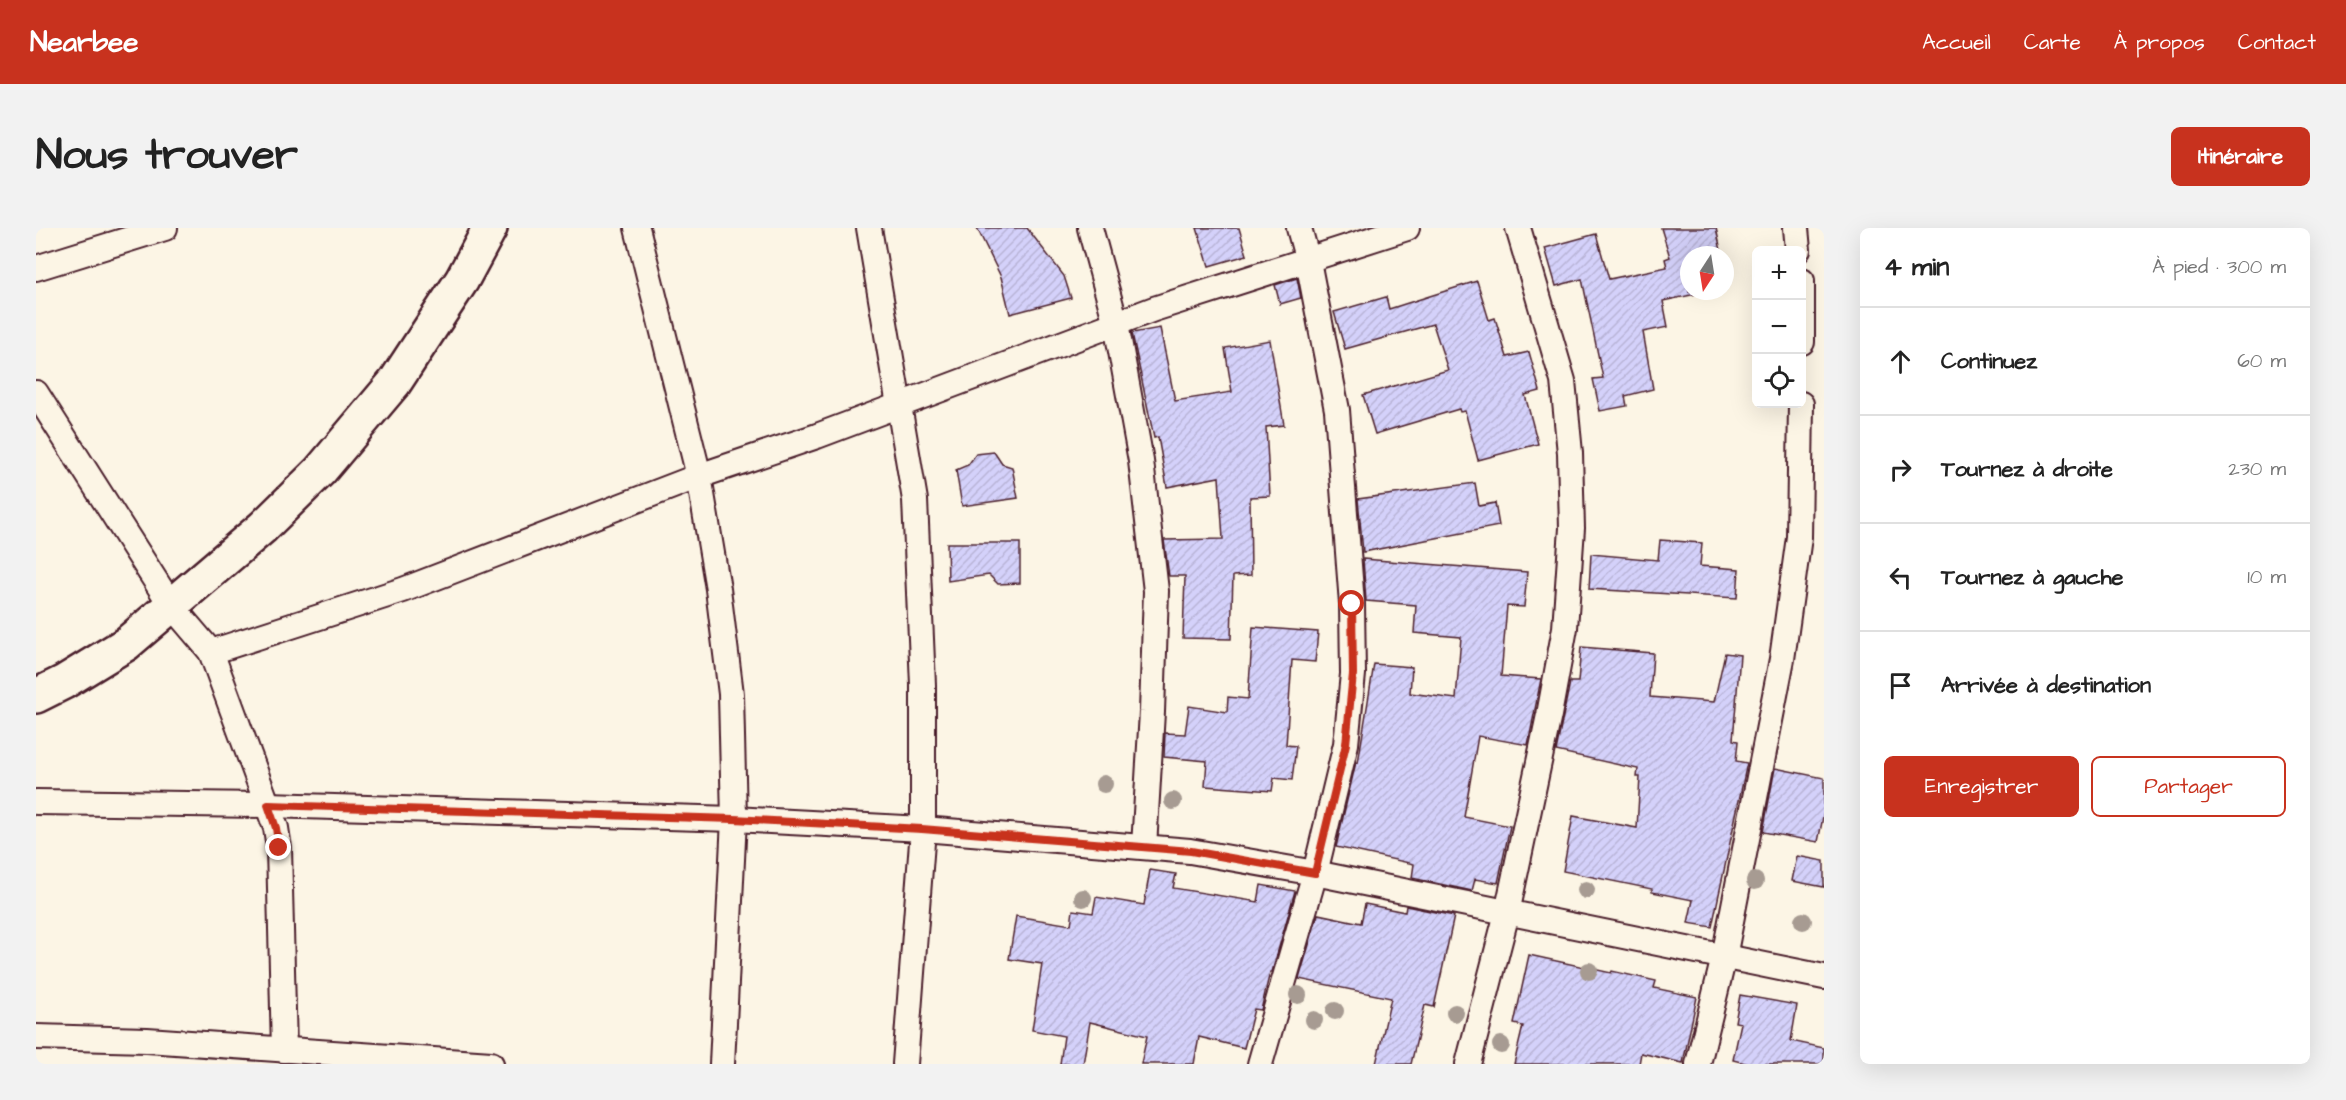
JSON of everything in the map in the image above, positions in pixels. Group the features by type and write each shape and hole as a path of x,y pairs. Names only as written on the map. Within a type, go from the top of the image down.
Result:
{"main road":[{"path":"36,696 126,644 263,527 320,471 395,382 462,280 490,228"}],"street":[{"path":"36,268 165,228"},
{"path":"637,228 699,476 718,588 731,694 734,819 722,1064"},
{"path":"869,228 915,500 923,685 922,829 905,1064"},
{"path":"1090,228 1116,324 1141,461 1156,591 1144,847"},
{"path":"1260,1064 1315,873 1346,744 1353,674 1352,604 1337,410 1308,261 1299,228"},
{"path":"211,652 403,590 699,476 1154,309 1407,228"},
{"path":"1468,1064 1507,913 1549,715 1565,628 1572,528 1570,453 1563,381 1518,228"},
{"path":"1796,228 1798,246"},
{"path":"36,393 171,605 211,652 276,828 279,848 284,1050"},
{"path":"1698,1064 1725,957 1782,659 1798,548 1801,408"},
{"path":"36,802 268,805 734,819 922,829 1191,851 1315,873 1824,977"},
{"path":"36,1037 147,1040 490,1064"}],"building":[{"path":"977,228 1027,228 1064,276 1071,298 1010,314 1001,277"},
{"path":"1197,228 1239,228 1247,255 1209,266"},
{"path":"1661,228 1716,228 1720,246 1680,246 1680,297 1663,301 1668,327 1643,332 1653,389 1625,396 1627,406 1600,411 1593,379 1603,378 1582,279 1556,286 1545,248 1596,234 1609,279 1667,267 1665,259 1670,257"},
{"path":"1297,278 1301,298 1280,304 1275,285"},
{"path":"1477,281 1489,320 1495,318 1507,357 1529,352 1540,391 1525,395 1538,444 1478,460 1465,411 1460,412 1459,409 1375,434 1363,395 1448,370 1433,324 1345,349 1334,312 1386,297 1389,309"},
{"path":"1160,328 1175,401 1232,392 1225,348 1270,340 1284,425 1266,427 1270,496 1250,497 1251,575 1233,576 1231,639 1183,638 1185,576 1169,576 1164,540 1223,539 1219,477 1167,487 1158,437 1154,438 1132,333"},
{"path":"994,452 1002,464 1012,467 1018,498 962,506 956,470 968,465 976,454"},
{"path":"1475,483 1479,506 1495,503 1499,526 1363,552 1358,499"},
{"path":"1660,540 1702,543 1700,566 1739,569 1737,598 1589,589 1591,554 1658,560"},
{"path":"947,543 1020,543 1020,583 998,584 989,575 948,581"},
{"path":"1363,559 1527,572 1524,607 1507,606 1501,676 1541,679 1528,745 1478,736 1464,817 1510,826 1498,883 1475,879 1472,891 1412,878 1414,864 1336,847 1356,762 1358,763 1374,664 1412,667 1410,693 1456,699 1461,637 1414,633 1416,605 1366,601"},
{"path":"1253,627 1318,632 1315,662 1292,660 1286,745 1296,746 1292,780 1274,778 1272,791 1205,786 1207,761 1164,757 1165,733 1185,734 1189,706 1227,712 1228,697 1248,699"},
{"path":"1581,647 1653,653 1650,697 1714,702 1725,653 1740,655 1733,740 1738,741 1736,761 1747,763 1712,927 1688,923 1693,900 1652,892 1652,889 1563,871 1573,816 1637,828 1640,777 1637,777 1638,769 1556,751 1570,682 1578,682"},
{"path":"1775,768 1824,778 1824,812 1818,842 1763,832"},
{"path":"1797,856 1824,861 1824,887 1792,881"},
{"path":"1150,870 1176,874 1173,888 1258,902 1261,885 1295,891 1261,1010 1254,1009 1244,1048 1199,1037 1194,1064 1141,1064 1147,1036 1090,1022 1083,1064 1060,1064 1064,1036 1032,1030 1042,964 1009,959 1016,916 1071,925 1073,910 1093,913 1096,897 1144,905"},
{"path":"1365,904 1405,912 1406,906 1454,916 1434,1007 1425,1005 1411,1064 1376,1064 1391,998 1299,979 1318,914 1361,923"},
{"path":"1529,955 1656,981 1654,988 1697,997 1683,1063 1641,1053 1639,1064 1514,1064 1523,1026 1514,1024"},
{"path":"1740,995 1797,1005 1791,1041 1824,1048 1824,1064 1749,1064 1733,1060 1741,1023 1735,1022"}],"route":[{"path":"279,848 276,828 268,805 734,819 922,829 1191,851 1315,873 1346,744 1353,674 1352,604"}]}
